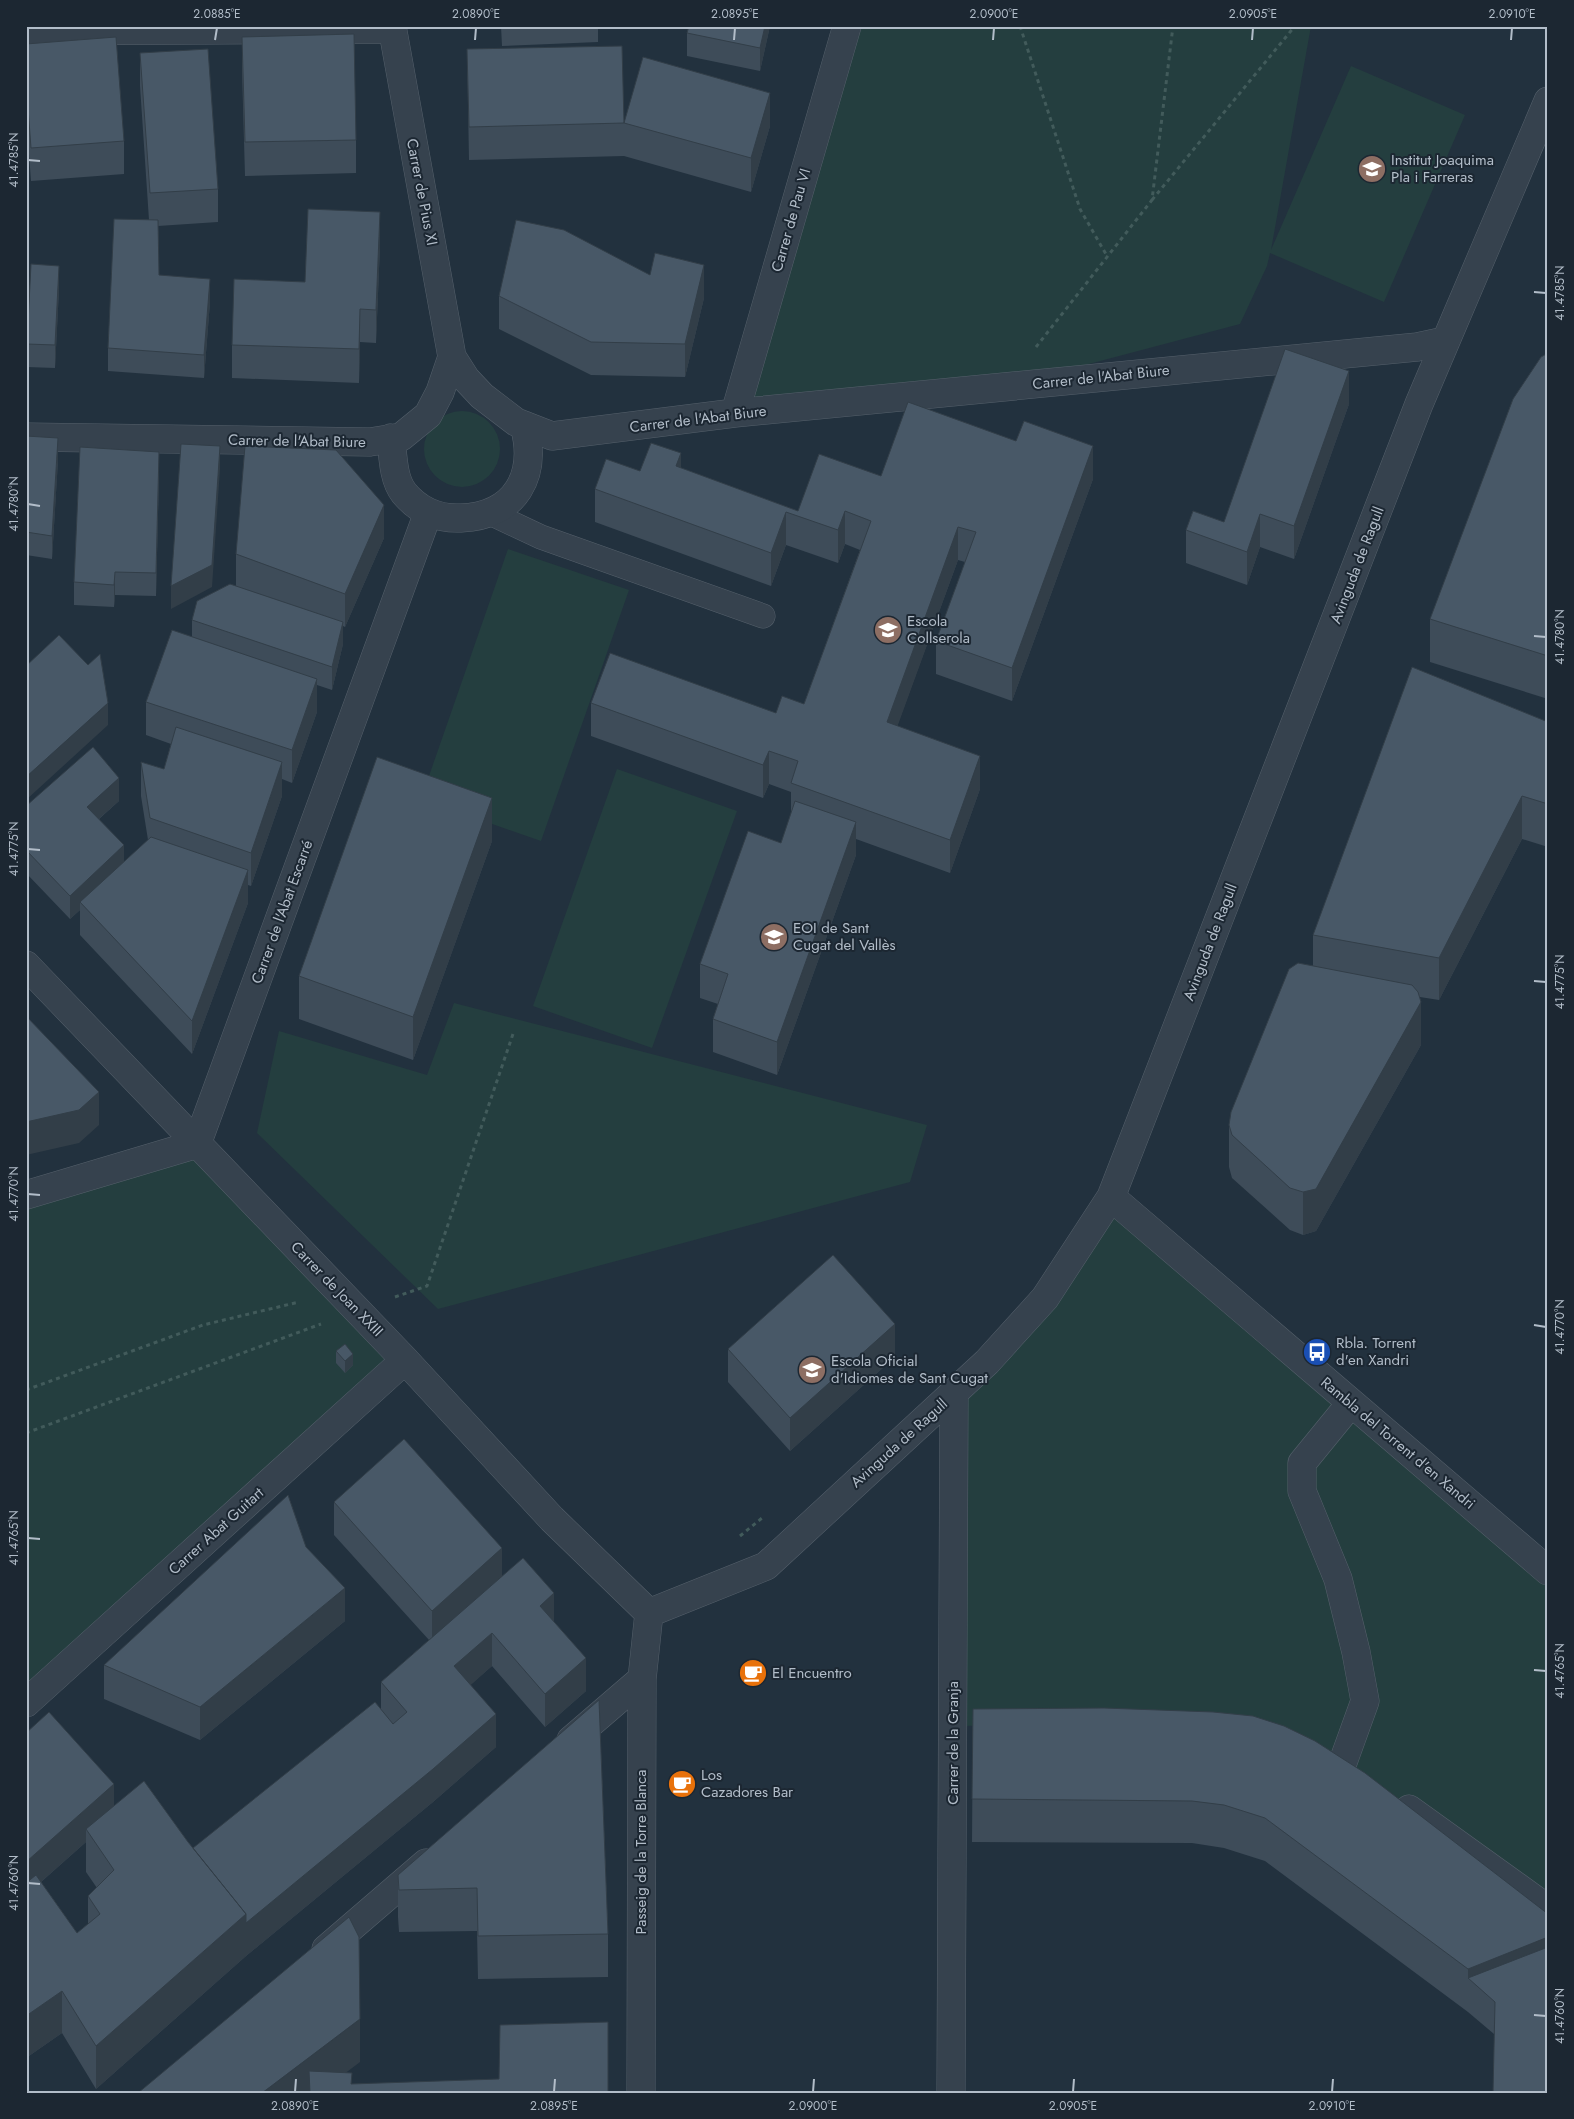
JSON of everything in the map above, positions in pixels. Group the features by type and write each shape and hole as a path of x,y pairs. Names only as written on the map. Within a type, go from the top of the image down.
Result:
{"street":[{"name":"Carrer de Pau VI","path":"735,413 847,26"},
{"path":"26,31 392,28"},
{"name":"Carrer de Pius XI","path":"392,28 452,357"},
{"name":"Avinguda de Ragull","path":"649,1612 766,1566 987,1362 1044,1298 1111,1198 1445,341 1548,101"},
{"name":"Carrer de l'Abat Biure","path":"452,357 466,379 482,396 516,422 552,436 735,413 1417,347 1445,341"},
{"name":"Carrer de l'Abat Biure","path":"26,437 370,442 400,436 428,416 440,392 452,357"},
{"path":"390,438 396,476 403,493 428,513 451,518 474,517 490,513 510,501 520,487 527,470 529,455 524,425"},
{"name":"Carrer de l'Abat Escarré","path":"197,1144 428,513"},
{"name":"Carrer de Joan XXIII","path":"26,965 405,1360 552,1519 649,1612"},
{"path":"26,1196 197,1144"},
{"name":"Rambla del Torrent d'en Xandri","path":"1111,1198 1548,1571"},
{"name":"Carrer Abat Guitart","path":"26,1703 405,1360"},
{"name":"Carrer de la Granja","path":"951,2093 954,1392"},
{"path":"1318,1748 1353,1769 1365,1701 1356,1652 1338,1579 1302,1491 1302,1463 1351,1403"},
{"name":"Passeig de la Torre Blanca","path":"641,2093 642,1679 649,1612"},
{"path":"551,1756 642,1679"},
{"path":"953,1726 982,1726"},
{"path":"1387,1793 1548,1909"},
{"path":"309,1963 445,1847"}],"lane":[{"path":"490,513 541,537 763,616"}],"path":[{"path":"1020,26 1080,209 1107,256"},
{"path":"1152,200 1173,26"},
{"path":"1006,386 1107,256 1295,26"},
{"path":"26,1390 203,1325 339,1292"},
{"path":"736,1540 765,1515"}],"green space":[{"path":"846,26 1311,26 1271,250 1351,66 1465,115 1384,302 1270,253 1267,266 1240,324 1006,386 735,413"},
{"path":"462,411 477,414 489,422 497,434 500,449 497,464 489,476 477,484 462,487 447,484 435,476 427,464 424,449 427,434 435,422 447,414"},
{"path":"508,549 629,590 541,841 421,799"},
{"path":"617,769 737,811 652,1048 533,1006"},
{"path":"454,1003 927,1125 910,1182 438,1309 257,1133 279,1031 427,1075"},
{"path":"197,1144 405,1360 26,1701 26,1194"},
{"path":"1111,1197 1548,1571 1548,1909 1215,1723 953,1726 954,1393"}],"building":[{"path":"689,26 765,26 760,48 687,33"},
{"path":"354,34 356,140 245,142 242,37"},
{"path":"116,37 124,141 31,148 26,81 26,44"},
{"path":"622,46 624,123 469,127 467,49"},
{"path":"208,49 218,189 150,193 140,53"},
{"path":"643,57 770,93 751,158 624,123"},
{"path":"308,209 380,212 376,310 360,309 359,349 232,345 234,279 305,282"},
{"path":"114,219 158,220 159,275 210,279 204,355 108,348"},
{"path":"516,220 564,230 650,275 655,253 704,265 685,344 591,342 499,296"},
{"path":"31,264 59,266 55,345 27,344"},
{"path":"1285,349 1349,371 1294,526 1260,514 1247,552 1186,530 1193,511 1224,522"},
{"path":"1548,353 1548,656 1430,619 1513,399 1541,357"},
{"name":"Escola Collserola","path":"908,402 1016,441 1024,421 1093,446 1012,668 936,641 976,532 958,527 887,722 980,756 950,840 791,783 798,761 769,751 763,765 591,703 610,653 776,713 782,696 804,704 871,521 845,511 838,530 786,512 771,553 595,489 606,459 640,471 651,443 681,453 676,466 798,511 819,454 881,476"},
{"path":"26,436 58,438 52,536 26,532"},
{"path":"181,444 220,446 212,565 171,586"},
{"path":"245,446 336,450 384,505 345,594 236,554"},
{"path":"80,447 159,452 156,573 115,572 114,585 74,582"},
{"path":"230,584 343,622 332,667 192,620 197,601"},
{"path":"172,630 317,679 292,750 146,702"},
{"path":"59,635 88,665 100,654 108,703 26,777 26,666"},
{"path":"1412,667 1548,722 1548,804 1522,796 1439,958 1313,935"},
{"path":"176,727 282,762 251,853 150,818 141,762 164,769"},
{"path":"93,747 119,778 87,807 124,845 70,896 26,850 26,806"},
{"path":"377,757 492,798 413,1017 299,976"},
{"name":"EOI de Sant Cugat del Vallès","path":"795,801 856,822 777,1042 713,1019 728,974 700,964 748,831 781,843"},
{"path":"151,837 248,870 192,1021 80,902"},
{"path":"1298,963 1412,985 1418,992 1421,1002 1316,1189 1303,1192 1290,1188 1232,1135 1229,1125 1231,1112 1289,969"},
{"path":"26,1016 99,1092 79,1110 26,1122"},
{"name":"Escola Oficial d'Idiomes de Sant Cugat","path":"833,1255 895,1324 790,1418 728,1349"},
{"path":"345,1344 353,1354 345,1361 336,1351"},
{"path":"404,1439 502,1548 432,1611 334,1502"},
{"path":"288,1495 306,1547 345,1588 200,1707 104,1665"},
{"path":"523,1558 554,1593 540,1606 586,1658 545,1694 492,1633 454,1666 496,1714 433,1769 246,1923 246,1914 193,1848 375,1702 393,1724 407,1712 381,1682"},
{"path":"599,1700 608,1934 478,1936 477,1888 399,1890 398,1875"},
{"path":"1104,1708 1213,1712 1253,1716 1284,1726 1315,1741 1365,1773 1548,1914 1548,1937 1468,1969 1265,1818 1224,1805 1192,1801 972,1799 973,1709"},
{"path":"49,1712 114,1784 26,1862 26,1733"},
{"path":"144,1781 188,1842 246,1914 96,2046 62,1991 26,2016 26,1883 36,1875 77,1933 100,1914 88,1896 114,1870 86,1829"},
{"path":"349,1917 359,1937 360,2019 262,2093 138,2093"},
{"path":"1548,1947 1548,2093 1493,2093 1495,2002 1468,1978"},
{"path":"608,2022 608,2093 310,2093 309,2071 352,2073 351,2084 499,2079 500,2025"}],"place":[{"name":"Institut Joaquima Pla i Farreras","path":"1372,169"},
{"name":"Escola Collserola","path":"888,630"},
{"name":"EOI de Sant Cugat del Vallès","path":"774,937"},
{"name":"Rbla. Torrent d'en Xandri","path":"1317,1352"},
{"name":"Escola Oficial d'Idiomes de Sant Cugat","path":"812,1370"},
{"name":"El Encuentro","path":"753,1673"},
{"name":"Los Cazadores Bar","path":"682,1784"}]}
